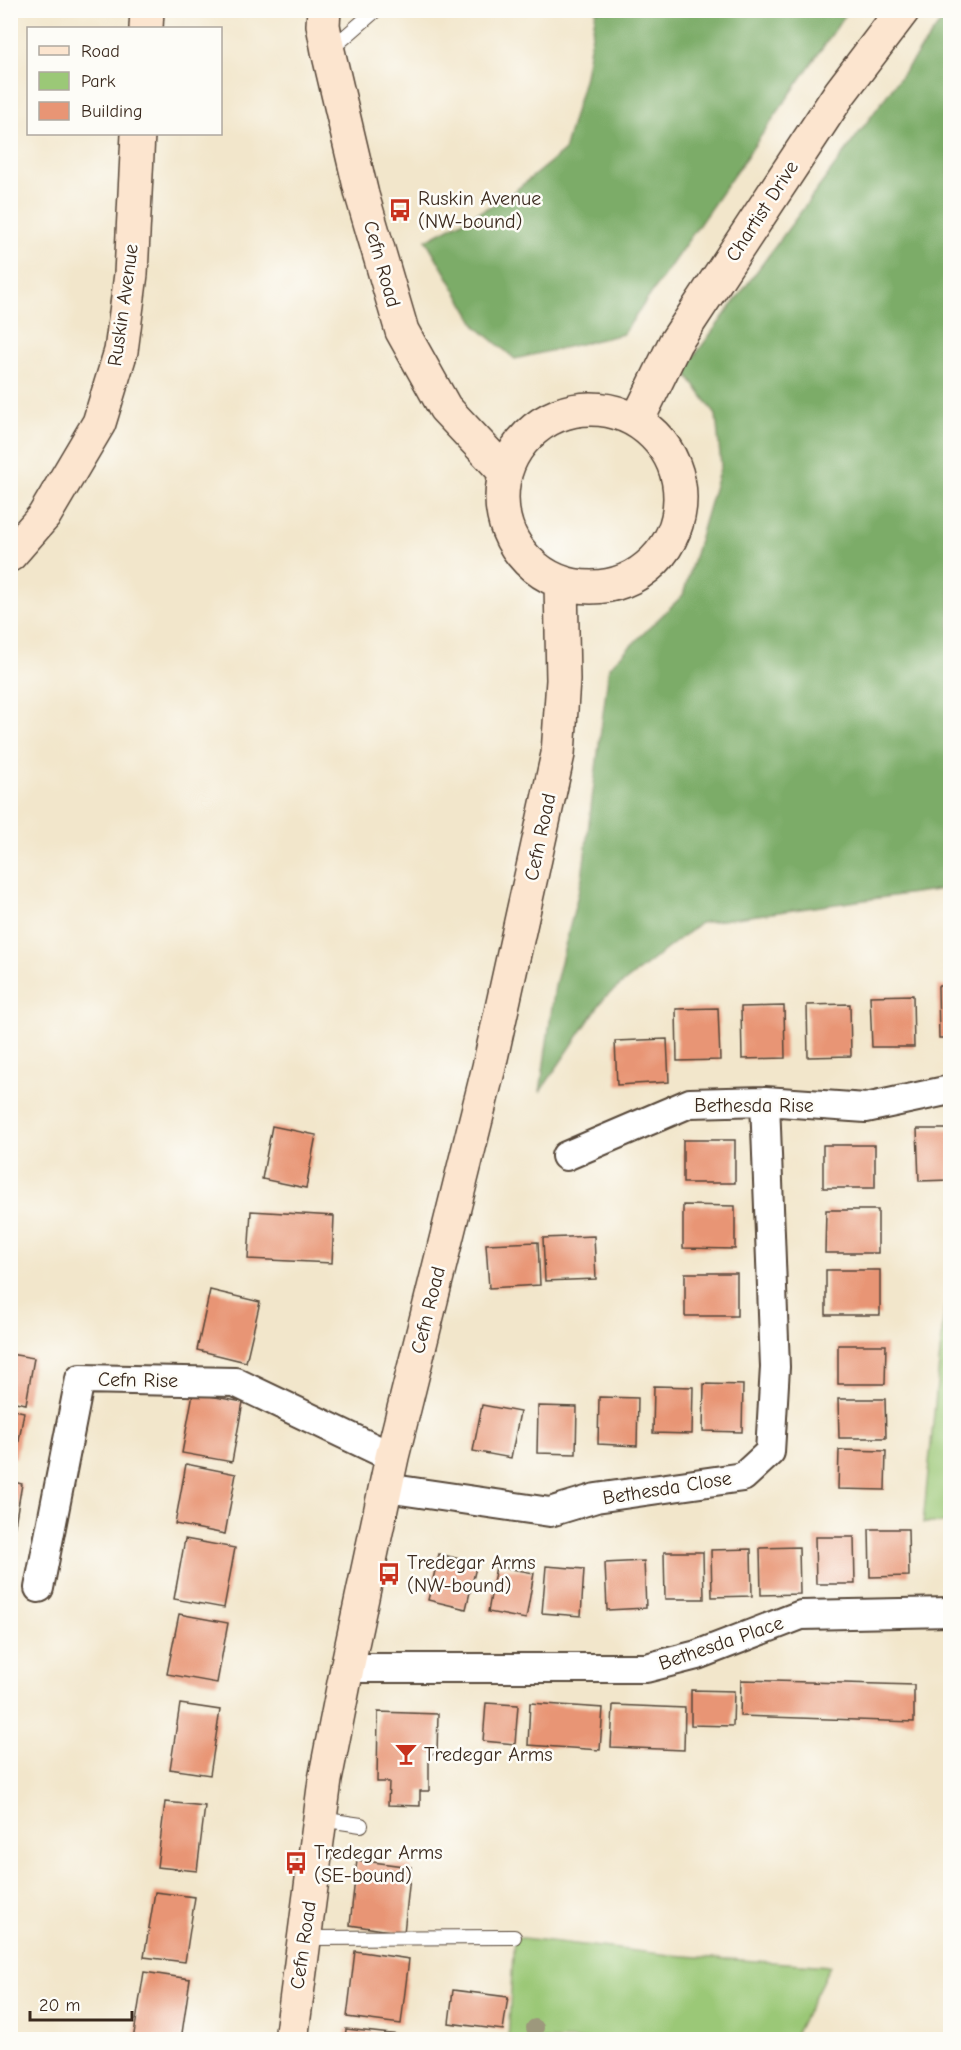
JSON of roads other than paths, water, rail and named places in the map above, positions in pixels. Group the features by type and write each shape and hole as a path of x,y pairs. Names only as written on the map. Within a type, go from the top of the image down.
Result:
{"main road":[{"path":"146,27 147,10"},
{"name":"Chartist Drive","path":"637,421 675,343 840,93 903,10"},
{"name":"Cefn Road","path":"322,24 362,195 402,331 446,408 506,472"},
{"name":"Ruskin Avenue","path":"10,555 44,516 99,423 122,351 131,274 138,135"},
{"path":"573,410 606,410 637,421 664,445 681,486 676,528 660,557 623,583 595,588 561,583 543,574 522,556 508,532 502,504 506,472 515,450 538,426 559,414 573,410"},
{"name":"Cefn Road","path":"291,2040 320,1819 347,1668 389,1473 489,1067 558,754 563,680 561,583"}],"street":[{"name":"Bethesda Rise","path":"566,1156 690,1103 765,1101 866,1108 951,1090"},
{"name":"Bethesda Close","path":"389,1473 550,1512 596,1498 743,1477 770,1452 775,1367 765,1101"},
{"name":"Cefn Rise","path":"39,1588 80,1379 235,1382 389,1473"},
{"name":"Bethesda Place","path":"347,1668 646,1668 697,1655 801,1615 951,1612"}],"lane":[{"path":"322,24 376,10"},
{"path":"320,1819 361,1825"},
{"path":"304,1938 514,1937"}],"place":[{"name":"Ruskin Avenue (NW-bound)","path":"400,210"},
{"name":"Tredegar Arms (NW-bound)","path":"389,1574"},
{"name":"Tredegar Arms","path":"406,1754"},
{"name":"Tredegar Arms (SE-bound)","path":"296,1863"}]}
